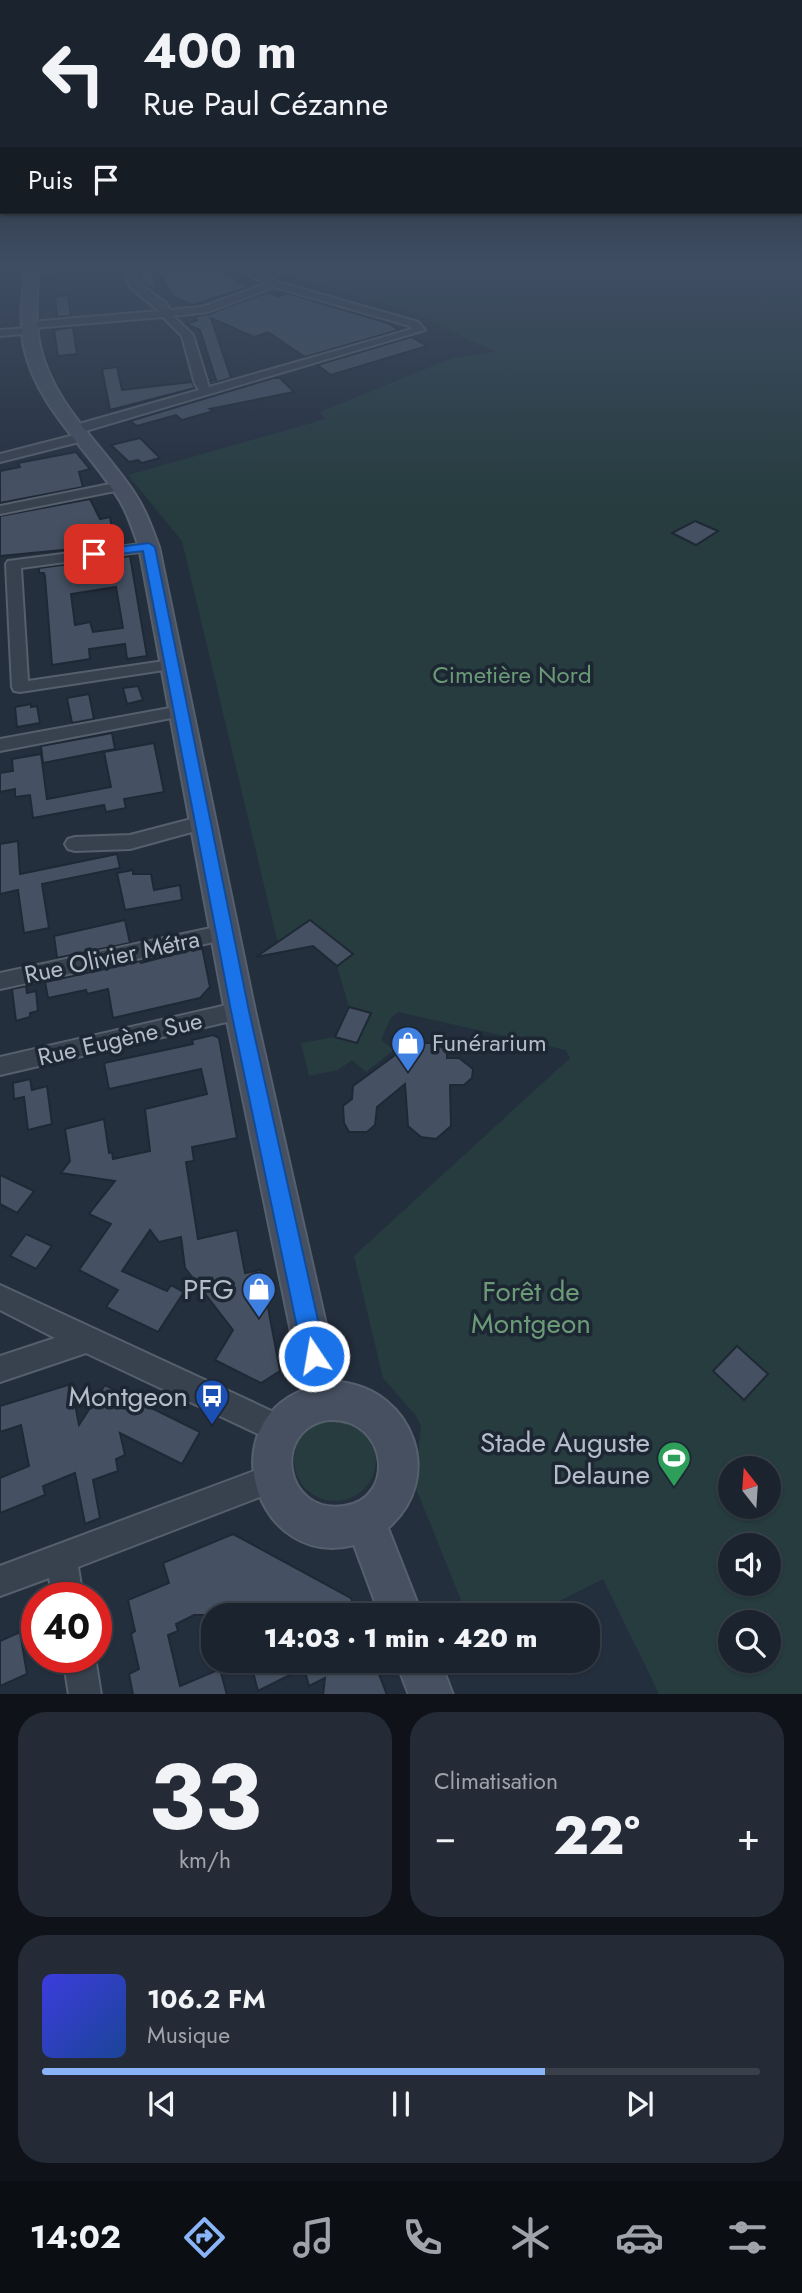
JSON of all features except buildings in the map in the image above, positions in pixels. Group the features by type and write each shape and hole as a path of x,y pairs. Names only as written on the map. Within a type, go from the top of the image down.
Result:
{"street":[{"path":"32,345 44,380 139,516 149,547 240,1011 324,1401"},
{"path":"191,345 201,384 207,392"},
{"path":"0,458 207,392 368,345"},
{"path":"0,510 120,486"},
{"path":"149,547 13,564 20,687 171,665"},
{"path":"0,745 181,711"},
{"path":"75,844 130,842 203,822"},
{"name":"Rue Olivier Métra","path":"0,982 225,933"},
{"name":"Rue Eugène Sue","path":"0,1066 240,1011"},
{"path":"0,1297 283,1431"},
{"path":"0,1369 87,1340"},
{"path":"348,1400 370,1408 391,1432 397,1460 392,1490 380,1507 365,1520 332,1528 315,1526 300,1519 278,1494 273,1478 276,1445 283,1431 294,1417 308,1406 324,1401 348,1400"},
{"path":"0,1581 273,1478"},
{"path":"365,1520 396,1603"},
{"path":"61,1558 65,1582"},
{"path":"82,1673 85,1694"},
{"path":"423,1673 431,1694"}],"green space":[{"path":"481,345 802,345 802,1694 659,1694 603,1579 555,1603 462,1603 415,1486 421,1426 416,1416 383,1378 354,1256 570,1058 566,1050 398,1012 390,1019 381,1040 394,1050 366,1072 352,1060 338,1070 309,1076 301,1043 335,1037 349,1007 337,966 313,946 280,952 182,541 128,475 326,419 320,412 452,358 495,352"},
{"path":"327,1419 343,1419 358,1426 369,1437 376,1452 373,1476 364,1489 343,1501 327,1501 312,1494 301,1483 294,1468 294,1452 301,1437 312,1426"}],"place":[{"name":"Funérarium","path":"408,1073"},
{"name":"PFG","path":"259,1319"},
{"name":"Montgeon","path":"212,1426"},
{"name":"Stade Auguste Delaune","path":"674,1488"}],"route":[{"path":"94,554 149,547 240,1011 314,1356"}],"park label":[{"name":"Cimetière Nord","path":"512,675"},
{"name":"Forêt de Montgeon","path":"531,1307"}]}
